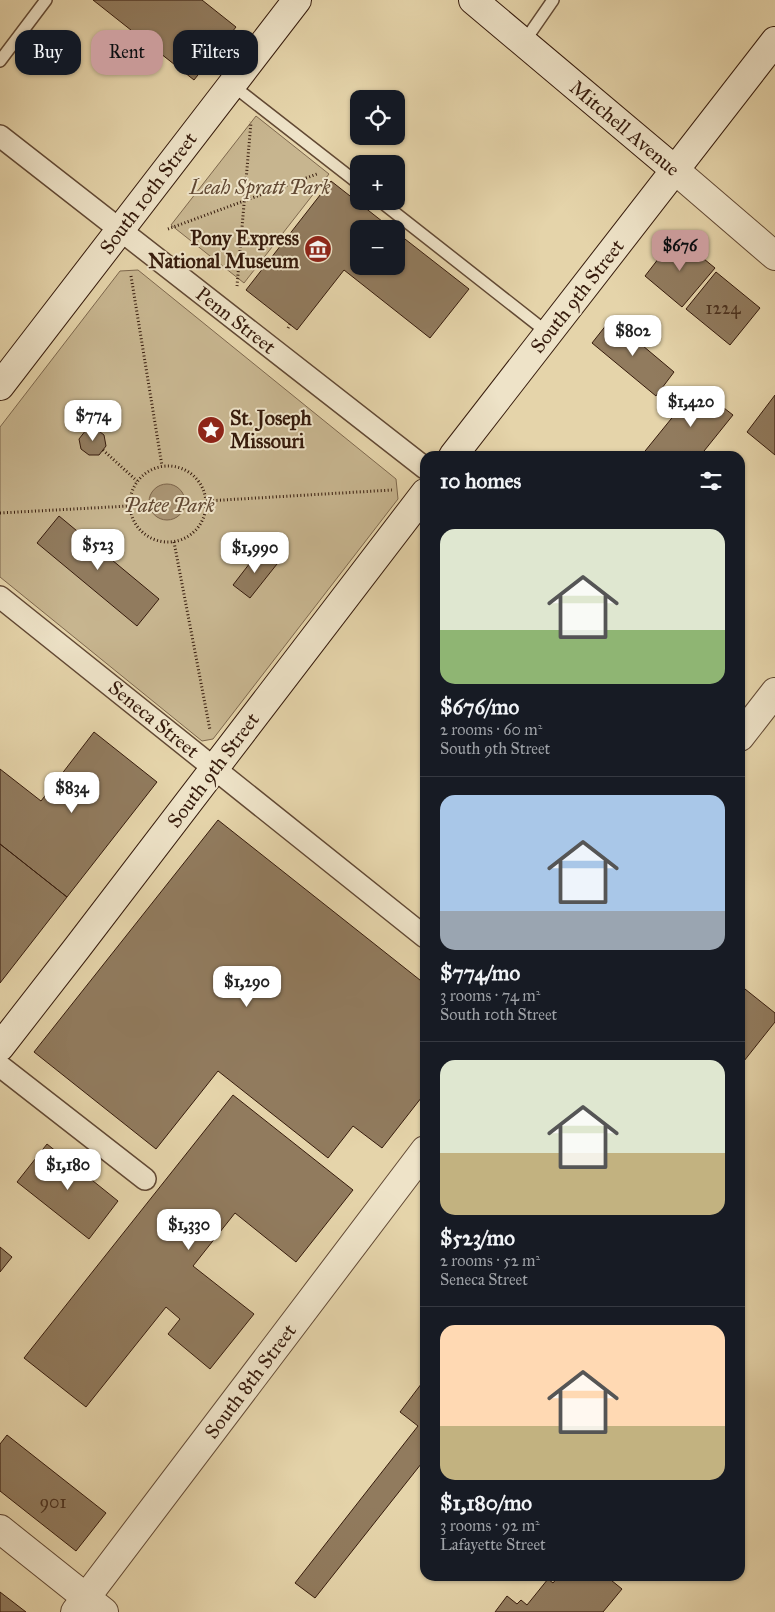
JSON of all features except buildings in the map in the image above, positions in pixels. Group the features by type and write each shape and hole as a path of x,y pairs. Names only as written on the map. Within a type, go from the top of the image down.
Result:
{"main road":[{"name":"South 10th Street","path":"0,386 297,0"},
{"name":"Mitchell Avenue","path":"473,0 775,256"},
{"name":"South 9th Street","path":"457,451 775,41"},
{"name":"South 9th Street","path":"0,1047 420,500"},
{"path":"745,724 775,692"},
{"name":"South 8th Street","path":"88,1607 420,1157"},
{"path":"0,1528 88,1607"}],"street":[{"name":"Penn Street","path":"0,136 420,464"},
{"name":"Seneca Street","path":"0,596 420,933"},
{"path":"0,1066 145,1179"}],"lane":[{"path":"0,60 46,0"},
{"path":"524,42 553,0"},
{"path":"232,84 350,177"},
{"path":"391,210 548,333"}],"path":[{"path":"237,286 252,117"},
{"path":"168,229 336,167"},
{"path":"131,276 162,466"},
{"path":"103,450 137,481"},
{"path":"162,466 175,466 187,471 196,478 203,489 206,502 206,511 198,528 192,535 174,542 161,542 149,538 139,530 132,519 129,506 132,488 137,481 144,473 162,466"},
{"path":"206,502 392,490"},
{"path":"0,513 129,506"},
{"path":"174,542 210,731"}],"green space":[{"name":"Leah Spratt Park","path":"256,116 329,174 244,283 171,225"},
{"name":"Patee Park","path":"138,270 396,479 398,499 213,739 202,741 0,577 0,427 120,271"}],"shaded area":[{"path":"167,484 180,489 185,502 180,515 167,520 154,515 149,502 154,489"}],"place":[{"name":"Pony Express National Museum","path":"318,249"},
{"name":"St. Joseph Missouri","path":"211,430"}]}
